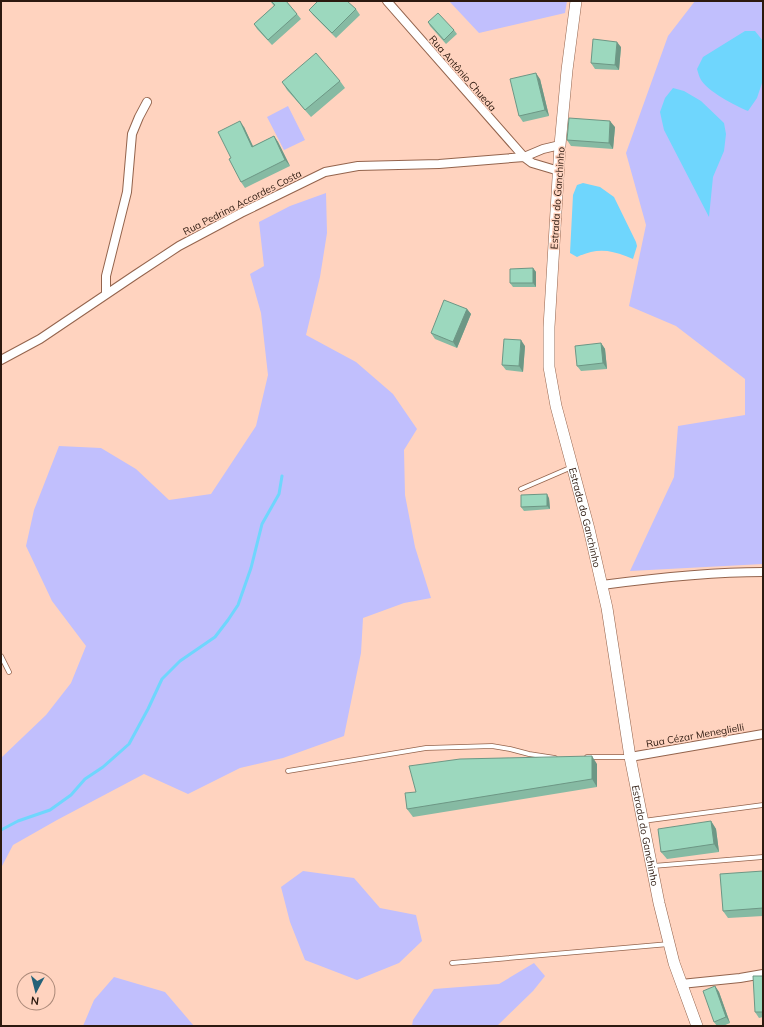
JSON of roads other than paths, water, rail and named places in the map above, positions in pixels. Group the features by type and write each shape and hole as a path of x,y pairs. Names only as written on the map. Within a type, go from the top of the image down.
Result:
{"street":[{"name":"Rua Antônio Chueda","path":"387,1 524,157"},
{"name":"Estrada do Ganchinho","path":"576,1 567,70 560,145 549,327 549,367 556,406 602,585 630,757 664,925 681,984 697,1026"},
{"path":"106,294 106,276 127,192 132,134 147,102"},
{"name":"Rua Pedrina Accordes Costa","path":"1,360 40,340 157,260 196,237 325,172 358,166 439,164 524,157 543,148 560,145"},
{"path":"524,157 538,165 559,171"},
{"path":"602,585 660,577 763,572"},
{"name":"Rua Cézar Meneglielli","path":"630,757 763,734"},
{"path":"681,984 763,974"}],"lane":[{"path":"521,490 572,467"},
{"path":"1,656 9,672"},
{"path":"288,771 426,748 492,746 556,758"},
{"path":"579,758 630,757"},
{"path":"643,821 763,806"},
{"path":"651,866 763,857"},
{"path":"452,963 669,944"}],"waterway":[{"path":"1,830 18,821 50,810 71,795 85,779 103,767 129,744 162,679 180,661 215,637 238,605 251,568 262,524 279,494 282,476"}]}
